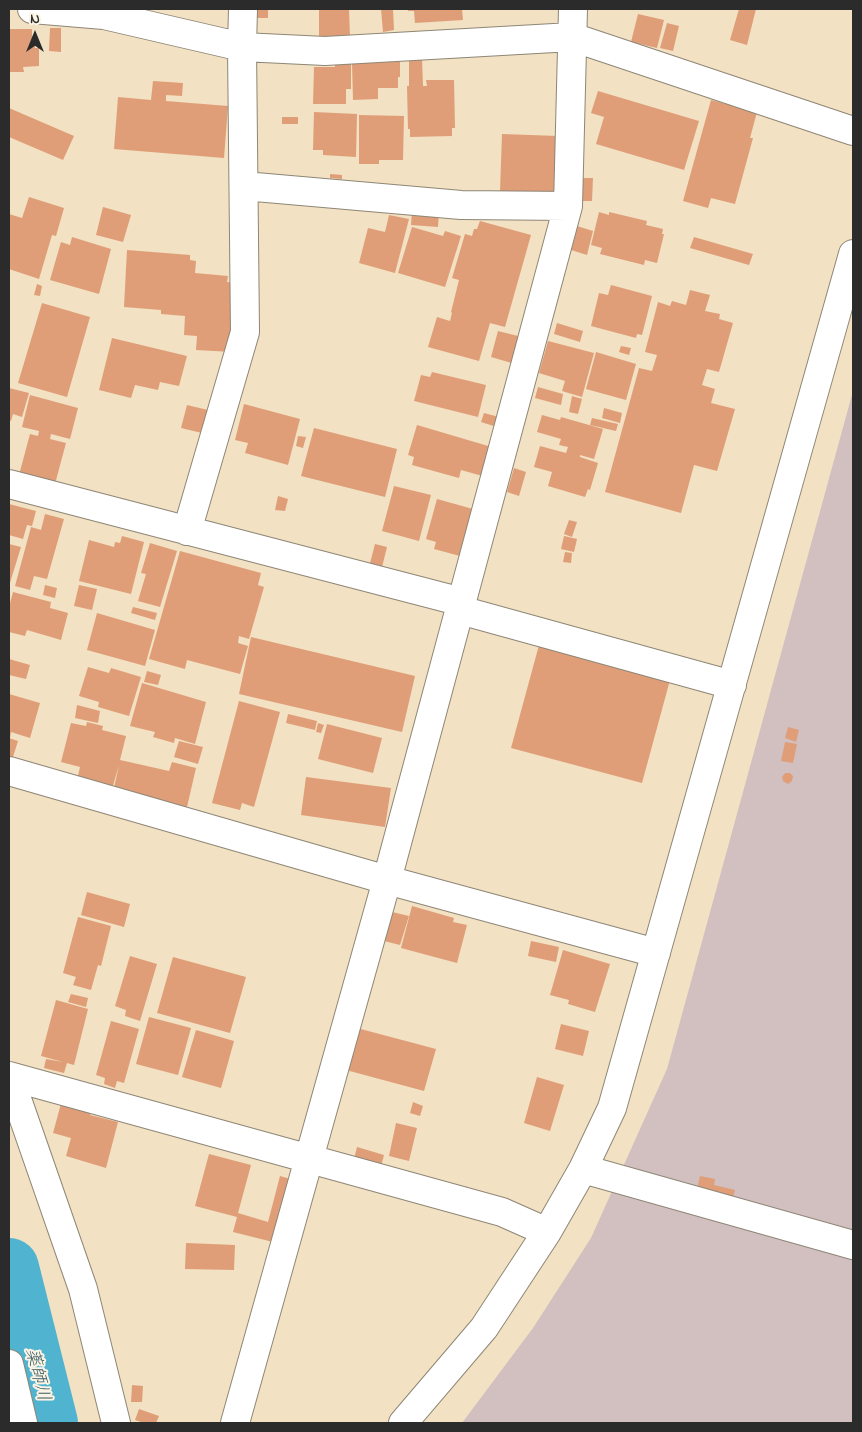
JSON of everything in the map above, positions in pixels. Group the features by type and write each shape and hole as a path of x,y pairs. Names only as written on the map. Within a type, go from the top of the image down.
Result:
{"street":[{"path":"32,9 104,12 242,47 325,51 572,37 853,131"},
{"path":"187,531 245,332 243,9"},
{"path":"235,1423 387,880 568,206 573,9"},
{"path":"244,186 461,204 568,206"},
{"path":"403,1423 484,1328 547,1232 583,1169 612,1108 853,254"},
{"path":"9,484 461,606 732,685"},
{"path":"9,771 387,880 656,953"},
{"path":"9,1076 502,1212 547,1232"},
{"path":"9,1076 84,1289 116,1423"},
{"path":"583,1169 853,1245"},
{"path":"9,1364 23,1423"}],"shaded area":[{"path":"853,391 853,1423 462,1423 533,1328 591,1238 667,1069"}],"building":[{"path":"246,9 268,9 268,18 246,18"},
{"path":"319,9 349,9 350,37 319,37"},
{"path":"381,9 393,9 394,30 383,32"},
{"path":"408,9 462,9 463,20 415,23 414,11 408,11"},
{"path":"739,9 756,9 747,45 730,40"},
{"path":"638,14 664,20 657,48 631,42"},
{"path":"667,23 679,26 673,51 660,48"},
{"path":"50,28 61,28 61,52 49,51"},
{"path":"9,29 32,29 32,36 35,36 35,48 39,48 39,66 23,67 24,72 9,72"},
{"path":"409,58 422,58 423,86 427,86 426,80 454,80 455,128 452,128 452,136 410,137 410,129 408,129 407,86 409,86"},
{"path":"388,59 400,59 398,88 378,88 378,99 353,100 352,63 388,62"},
{"path":"335,64 351,64 351,89 346,89 346,104 313,104 314,67 335,67"},
{"path":"153,81 183,83 182,96 166,95 166,101 228,106 224,158 114,149 118,97 151,100"},
{"path":"598,91 699,121 684,170 596,144 604,117 591,113"},
{"path":"711,100 757,112 750,138 753,138 735,204 711,198 708,208 683,201"},
{"path":"9,108 74,136 63,160 9,137"},
{"path":"314,112 357,114 356,157 323,155 323,150 313,150"},
{"path":"359,115 404,116 403,160 379,160 379,164 359,164"},
{"path":"282,117 298,117 298,124 282,124"},
{"path":"502,134 558,136 556,193 500,191"},
{"path":"330,174 342,175 342,179 330,178"},
{"path":"583,178 593,178 592,201 583,201"},
{"path":"29,197 64,208 56,236 52,235 39,279 9,269 9,214 22,218"},
{"path":"103,207 131,215 123,242 96,235"},
{"path":"412,210 439,212 438,227 411,225"},
{"path":"599,212 609,215 609,212 647,221 646,225 663,229 662,234 664,234 657,263 645,260 644,265 600,254 602,248 591,245"},
{"path":"389,215 409,219 395,273 359,263 368,228 385,232"},
{"path":"480,221 531,235 505,327 490,323 479,361 428,347 437,317 450,321 459,280 452,278 465,234 472,236 474,229 477,229"},
{"path":"577,226 593,231 587,255 571,250"},
{"path":"412,227 443,236 445,231 461,236 445,287 398,273"},
{"path":"72,237 111,249 99,294 50,280 61,242 70,245"},
{"path":"694,237 753,254 749,265 690,248"},
{"path":"127,250 190,255 190,260 196,261 195,273 228,276 227,282 237,283 232,352 196,350 197,336 184,335 185,316 161,314 161,310 124,307"},
{"path":"37,284 42,286 40,296 34,295"},
{"path":"611,285 652,296 642,335 637,334 636,338 591,326 599,293 608,295"},
{"path":"690,290 710,295 705,311 720,314 719,319 733,323 719,372 707,369 702,385 715,389 711,403 735,409 717,471 694,465 681,513 605,492 639,368 652,371 657,355 645,352 658,302 670,306 672,301 686,305"},
{"path":"42,303 90,317 67,397 18,383"},
{"path":"557,323 583,331 580,342 554,334"},
{"path":"498,331 522,337 515,364 491,357"},
{"path":"112,338 187,356 179,386 160,382 158,390 135,385 131,398 99,390"},
{"path":"548,341 594,353 582,397 562,391 565,381 539,373"},
{"path":"621,346 631,348 629,355 619,352"},
{"path":"596,352 636,364 626,400 586,389"},
{"path":"432,372 486,385 478,417 414,401 421,375 430,377"},
{"path":"538,387 563,394 561,405 535,398"},
{"path":"9,388 29,393 22,417 13,414 11,421 9,420"},
{"path":"30,395 78,408 70,439 51,434 50,439 66,443 55,484 19,475 30,434 38,436 39,431 22,427"},
{"path":"572,396 582,399 578,414 569,412"},
{"path":"244,404 300,419 288,465 245,453 248,443 235,440"},
{"path":"187,405 212,411 206,434 181,428"},
{"path":"604,408 622,413 620,423 602,418"},
{"path":"484,413 503,418 500,428 481,422"},
{"path":"542,415 560,420 561,417 603,429 594,459 580,455 580,457 598,463 590,490 588,489 585,497 548,486 552,472 534,467 540,446 566,453 568,447 559,445 561,439 537,432"},
{"path":"592,418 618,424 616,431 590,425"},
{"path":"417,425 495,448 486,477 461,470 459,478 412,465 414,457 408,455"},
{"path":"314,428 397,449 385,497 301,476"},
{"path":"298,436 306,437 303,448 296,446"},
{"path":"514,468 526,472 519,496 507,492"},
{"path":"394,486 431,495 419,541 382,531"},
{"path":"278,496 288,499 285,511 275,510"},
{"path":"437,499 473,509 460,556 434,549 436,542 426,539"},
{"path":"9,504 36,511 32,526 27,525 23,539 9,535"},
{"path":"45,514 64,519 47,579 34,576 30,590 15,586 31,527 41,530"},
{"path":"569,520 577,522 572,537 564,534"},
{"path":"122,536 144,542 131,594 79,581 89,540 114,547 115,542 120,543"},
{"path":"564,536 577,539 574,552 561,549"},
{"path":"150,543 177,551 160,607 138,601 146,574 141,573"},
{"path":"9,544 21,547 9,586"},
{"path":"375,544 387,547 381,571 369,567"},
{"path":"180,551 261,573 258,585 264,587 249,639 239,636 238,643 248,646 240,674 187,660 185,669 149,659"},
{"path":"565,552 572,553 571,563 563,562"},
{"path":"45,585 57,588 55,598 43,595"},
{"path":"79,585 97,589 92,610 74,606"},
{"path":"13,592 51,602 50,608 68,613 61,640 27,630 25,636 9,632 9,607"},
{"path":"133,607 157,613 155,620 131,613"},
{"path":"97,613 155,630 145,666 87,650"},
{"path":"251,637 415,676 402,732 239,694"},
{"path":"539,645 670,680 642,783 511,748"},
{"path":"9,659 30,665 26,679 9,675"},
{"path":"88,667 109,673 111,668 141,677 129,716 98,707 99,702 79,696"},
{"path":"147,671 161,675 158,685 144,682"},
{"path":"142,683 206,702 195,744 175,738 174,743 153,737 155,732 130,726"},
{"path":"9,694 40,703 30,738 11,732 9,738"},
{"path":"239,701 280,712 254,807 242,803 240,810 212,803"},
{"path":"77,705 100,711 98,723 75,718"},
{"path":"288,714 317,721 315,730 286,723"},
{"path":"87,722 103,726 102,730 126,736 120,760 169,771 172,762 196,768 187,807 114,788 119,765 112,789 77,780 80,767 61,762 71,723 86,726"},
{"path":"318,723 324,725 321,733 316,732"},
{"path":"327,724 382,738 373,773 318,759"},
{"path":"788,727 799,730 796,742 785,738"},
{"path":"9,738 18,741 12,760 9,759"},
{"path":"179,741 203,747 198,764 174,757"},
{"path":"785,742 797,744 793,763 781,761"},
{"path":"785,773 790,773 793,776 792,781 788,784 783,781 782,777"},
{"path":"306,777 391,788 385,827 301,815"},
{"path":"87,892 130,904 124,927 81,915"},
{"path":"412,906 454,918 453,922 467,925 457,963 401,948"},
{"path":"388,911 409,916 400,945 380,940"},
{"path":"78,917 111,926 101,966 98,965 91,990 73,985 76,977 63,973"},
{"path":"531,941 559,947 556,962 528,956"},
{"path":"563,950 610,964 595,1012 568,1004 569,1000 550,995"},
{"path":"130,956 157,964 140,1021 125,1016 126,1010 115,1006"},
{"path":"173,957 246,977 230,1033 157,1013"},
{"path":"71,994 88,998 86,1007 68,1002"},
{"path":"56,1000 88,1009 74,1065 67,1063 64,1073 44,1068 46,1059 63,1062 41,1056"},
{"path":"149,1017 191,1028 178,1075 136,1064"},
{"path":"111,1021 139,1029 124,1083 117,1081 115,1088 104,1084 105,1078 96,1075"},
{"path":"561,1024 589,1031 583,1056 555,1049"},
{"path":"357,1028 436,1049 424,1091 346,1070"},
{"path":"196,1030 234,1041 221,1088 182,1077"},
{"path":"537,1077 564,1085 550,1131 524,1123"},
{"path":"62,1100 92,1108 90,1115 118,1122 106,1168 66,1156 71,1138 53,1133"},
{"path":"413,1102 423,1106 420,1116 410,1113"},
{"path":"396,1123 417,1128 409,1161 389,1156"},
{"path":"357,1147 384,1155 380,1170 353,1163"},
{"path":"209,1154 251,1165 238,1213 268,1222 280,1176 294,1180 277,1243 233,1232 237,1217 195,1206"},
{"path":"700,1176 715,1179 714,1185 735,1190 731,1204 695,1199"},
{"path":"186,1243 235,1245 234,1270 185,1269"},
{"path":"132,1385 143,1386 142,1402 131,1402"},
{"path":"139,1409 159,1416 156,1423 144,1423 135,1420"}],"waterway":[{"name":"薬師川","path":"9,1268 48,1423"}]}
